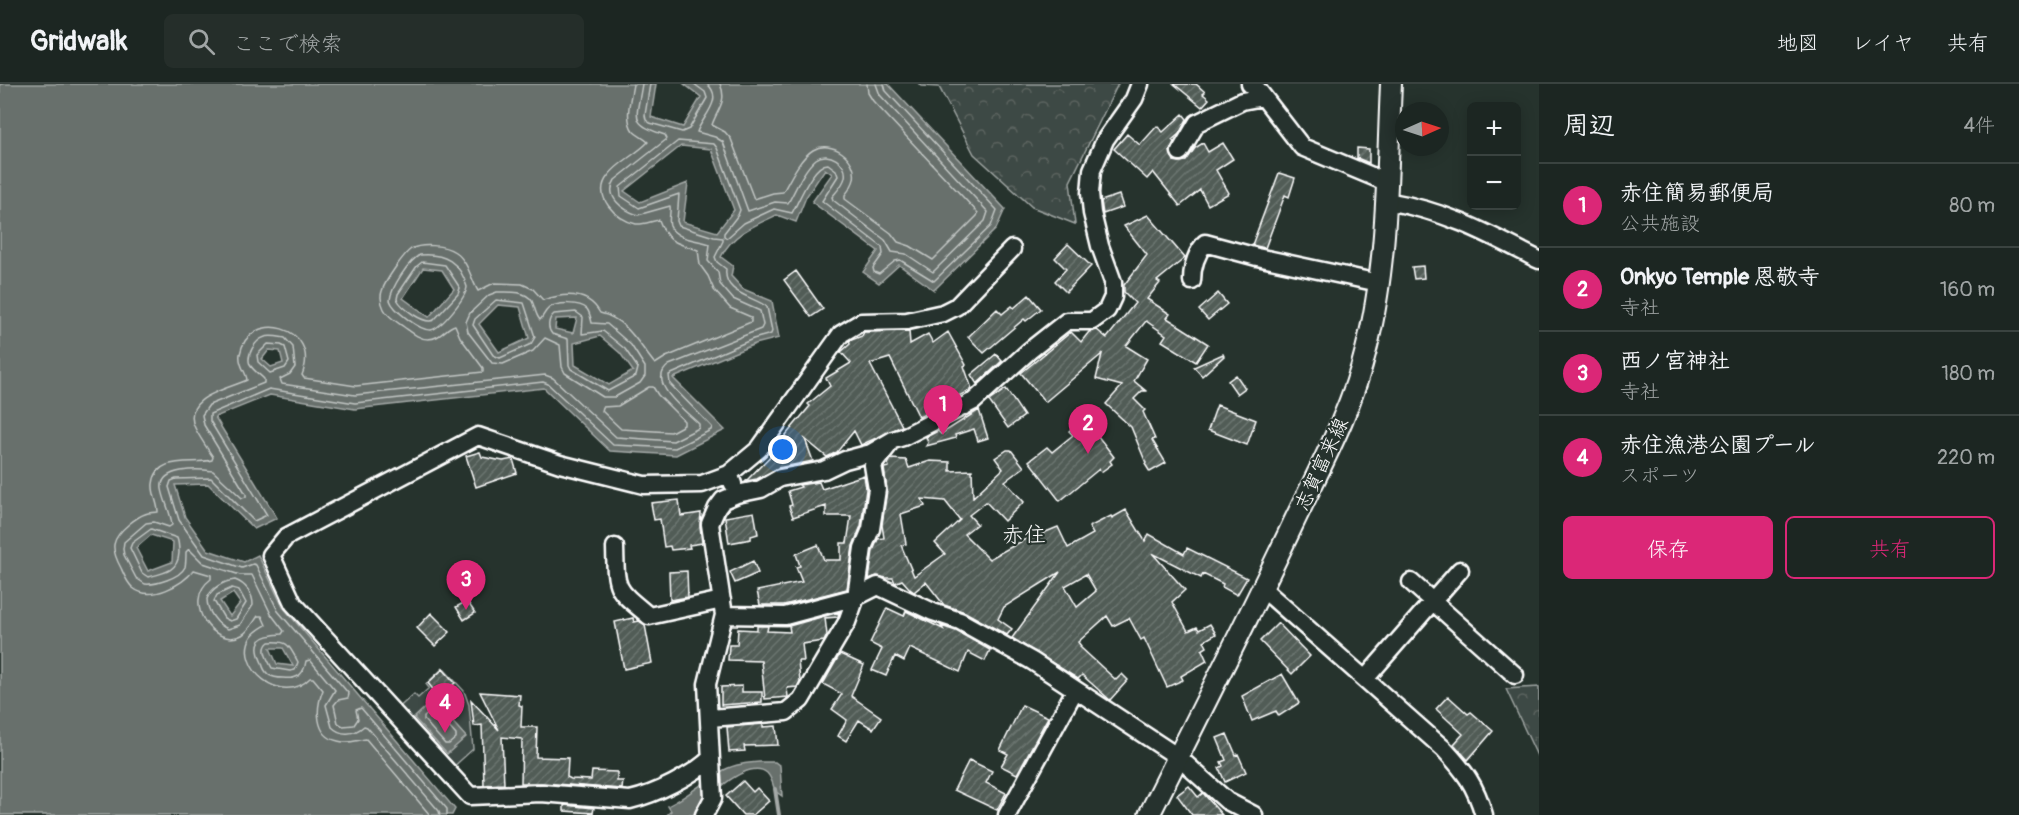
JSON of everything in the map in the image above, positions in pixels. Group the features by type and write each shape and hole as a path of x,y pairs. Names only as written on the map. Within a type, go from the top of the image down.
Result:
{"main road":[{"name":"志賀富来線","path":"1149,815 1274,564 1351,400 1366,352 1379,283 1391,84"}],"street":[{"path":"725,815 709,806 711,762 707,684 723,607 710,524 717,507 723,500 737,494 761,489 780,478 824,470 845,460 871,453 903,437 974,401 1029,351 1067,321 1092,321 1107,310 1113,297 1113,282 1100,246 1092,213 1090,193 1092,170 1105,140 1134,99 1140,84"},
{"path":"1250,84 1263,96 1302,147 1410,205 1473,226 1539,260"},
{"path":"1180,152 1197,123 1242,101 1263,96"},
{"path":"1192,281 1192,268 1205,243 1257,257 1379,283"},
{"path":"711,762 643,797 630,800 541,793 470,796 293,603 271,555 286,537 478,436 560,464 644,485 702,484 729,474 759,449 841,334 861,322 907,321 943,313 957,306 1012,249"},
{"path":"710,718 786,712 801,700 847,622 856,597 863,548 871,529 877,489 873,465 893,440"},
{"path":"729,474 737,494"},
{"path":"615,547 618,587 649,616 723,607 785,616 856,597 878,586 933,612 960,621 1032,661 1178,757 1227,801 1254,815"},
{"path":"1365,680 1460,570"},
{"path":"1411,582 1515,675"},
{"path":"1262,588 1444,748 1468,775 1479,797 1484,815"},
{"path":"1008,815 1075,690"}],"green space":[{"path":"919,84 1118,84 1070,182 1075,224 1032,207 974,154 939,87"},
{"path":"443,668 464,691 469,705 473,749 451,769 395,711 414,694 418,698 429,688 426,684"},
{"path":"1539,687 1539,760 1506,689"}],"water":[{"path":"0,84 656,84 651,117 683,127 701,97 684,84 888,84 1005,209 996,229 934,290 899,265 879,283 863,272 878,251 812,202 832,174 825,169 806,197 796,222 777,215 738,236 721,257 733,266 731,276 743,289 772,301 779,338 755,344 673,378 725,430 676,455 610,451 544,388 355,409 270,395 215,417 277,518 254,529 208,484 175,485 185,517 208,550 244,562 258,555 283,607 455,809 452,815 0,815","holes":["681,146 711,149 734,210 717,232 683,222 688,183 640,202 624,191","423,268 442,270 454,289 429,317 403,298","498,305 520,307 529,338 499,352 479,324","577,318 573,333 555,329 556,319","600,336 620,353 633,371 609,385 575,365 574,343","269,350 280,351 283,363 271,367 262,359","151,535 173,542 172,562 148,571 136,548","233,593 240,603 230,616 220,601","270,648 283,648 293,666 277,664"]},
{"path":"433,700 466,737 447,754 414,718"},
{"path":"775,762 780,766 782,796 775,791 767,773 759,770 749,771 727,782 693,815 667,815 671,811 668,806 724,770 746,763"}],"building":[{"path":"1174,84 1196,84 1209,99 1202,107"},
{"path":"1183,114 1187,119 1179,134 1172,140 1174,142 1170,151 1174,161 1186,161 1195,148 1203,143 1208,152 1223,143 1233,159 1216,170 1229,193 1208,205 1200,190 1180,206 1153,172 1147,179 1114,149 1127,134 1140,145 1157,126 1163,132"},
{"path":"1357,148 1369,149 1369,163 1357,158"},
{"path":"1279,173 1295,178 1289,197 1285,195 1265,248 1252,245"},
{"path":"1119,195 1123,207 1103,214 1101,201"},
{"path":"1148,215 1185,258 1157,281 1160,283 1147,299 1170,314 1167,318 1208,344 1196,362 1162,341 1166,335 1146,321 1126,346 1147,359 1134,381 1146,391 1142,391 1134,399 1145,410 1143,412 1155,439 1152,440 1166,463 1150,472 1131,427 1106,404 1122,386 1096,379 1102,354 1045,402 1021,373 1071,332 1081,342 1089,332 1097,330 1107,338 1135,303 1124,292 1124,285 1147,255 1124,226"},
{"path":"1068,244 1091,266 1066,292 1055,281 1066,269 1055,258"},
{"path":"1423,266 1424,278 1414,279 1412,267"},
{"path":"796,271 823,309 811,317 784,280"},
{"path":"1218,293 1227,304 1208,320 1199,310"},
{"path":"1029,295 1041,309 1026,321 1024,319 984,353 968,337 997,309 1002,314 1012,306 1014,308"},
{"path":"909,331 910,344 928,334 933,343 948,332 966,365 964,366 972,389 919,417 890,358 870,364 902,426 861,445 854,431 837,452 827,457 805,439 813,461 778,468 757,479 746,481 782,444 780,442 810,406 808,404 830,386 826,378 851,363 841,352 850,344 849,341 862,336 864,332"},
{"path":"996,354 1002,361 977,384 971,375"},
{"path":"1223,354 1224,356 1202,376 1194,367"},
{"path":"1236,375 1245,388 1237,394 1228,381"},
{"path":"1006,389 1024,416 1008,428 989,401"},
{"path":"1217,405 1256,420 1247,445 1208,430"},
{"path":"979,410 988,438 978,441 974,429 955,435 956,438 926,446 928,443 926,437 938,431 941,434"},
{"path":"1087,422 1114,457 1110,461 1112,464 1101,472 1099,469 1060,501 1029,461 1047,447 1052,452 1073,435 1069,431 1077,424 1080,428"},
{"path":"1011,450 1024,467 1005,481 1024,502 1004,521 986,502 969,515 977,524 964,534 989,559 1035,534 1036,536 1058,527 1068,548 1093,534 1089,527 1126,510 1145,541 1149,534 1184,554 1187,548 1247,578 1237,595 1222,587 1223,584 1203,574 1201,578 1152,553 1185,590 1172,602 1188,631 1197,627 1199,630 1210,624 1216,634 1204,641 1207,647 1202,650 1207,661 1181,676 1183,680 1167,687 1144,638 1141,640 1129,618 1113,626 1107,616 1078,642 1080,647 1116,680 1122,674 1128,680 1110,700 1082,675 1078,679 1012,638 1060,572 1004,607 998,619 1012,629 1007,635 965,612 944,605 926,582 914,592 902,580 895,583 893,578 877,576 869,579 873,551 878,539 884,538 882,525 887,490 884,468 889,467 891,459 906,460 909,468 930,461 950,462 950,471 972,470 973,497 1003,469 995,458","holes":["922,499 945,501 960,520 935,543 945,554 914,576 901,545 906,544 901,514 925,506","1086,574 1096,591 1077,607 1065,586"]},
{"path":"480,452 482,457 503,461 513,459 517,473 476,487 466,456"},
{"path":"864,475 866,489 861,526 853,546 847,589 784,605 760,605 757,591 802,582 796,567 800,566 796,554 818,545 824,560 841,560 841,543 847,543 851,516 826,516 826,506 793,517 789,506 792,505 788,491 801,487 799,485 819,482 822,489"},
{"path":"679,500 681,516 701,513 702,543 689,545 690,548 671,550 670,546 664,547 660,519 654,520 651,503"},
{"path":"754,512 758,534 751,536 751,539 729,543 725,517"},
{"path":"753,561 758,573 735,583 730,572"},
{"path":"687,571 688,597 670,600 669,572"},
{"path":"467,601 475,613 464,620 456,607"},
{"path":"887,608 904,616 906,611 943,629 941,626 956,631 990,650 985,661 968,652 960,672 910,648 904,661 895,656 886,676 872,670 882,649 870,643"},
{"path":"839,612 838,617 825,618 827,635 824,641 802,644 804,661 798,661 800,681 797,687 787,688 788,697 765,699 761,661 728,660 729,645 737,645 738,629 757,630 757,626 768,626 767,631 790,632 789,626"},
{"path":"431,613 450,632 435,646 417,628"},
{"path":"633,618 634,622 639,621 645,625 652,663 624,669 615,622"},
{"path":"1278,623 1310,656 1292,674 1260,641"},
{"path":"840,654 864,665 851,696 881,717 873,729 859,720 846,741 838,736 847,720 832,709 842,694 823,684"},
{"path":"443,669 455,683 439,697 428,683"},
{"path":"1282,674 1299,703 1279,716 1276,711 1252,721 1242,696"},
{"path":"742,686 742,692 762,692 762,702 721,705 721,687"},
{"path":"480,692 520,695 521,727 537,727 536,757 568,758 567,777 571,779 591,780 592,771 617,772 617,781 623,781 622,789 521,783 522,739 502,737 504,784 484,785 482,725 474,726 471,700 499,730"},
{"path":"1448,696 1468,714 1471,712 1493,731 1468,760 1454,744 1463,734 1436,709"},
{"path":"1022,705 1048,717 1017,774 1001,766 1008,754 1000,750"},
{"path":"763,724 763,727 776,726 778,745 744,746 745,751 729,752 727,727"},
{"path":"1227,734 1246,772 1225,782 1219,768 1223,766 1221,762 1226,760 1217,738"},
{"path":"969,760 992,771 986,783 1006,793 997,810 954,790"},
{"path":"743,781 753,792 757,788 769,801 753,815 743,815 726,796"},
{"path":"1189,786 1198,797 1203,793 1222,815 1192,815 1177,795"},
{"path":"564,805 594,808 593,813 564,811"}],"waterway":[{"path":"775,789 779,815"}],"place":[{"name":"赤住簡易郵便局","path":"943,435"},
{"name":"Onkyo Temple 恩敬寺","path":"1088,454"},
{"name":"西ノ宮神社","path":"466,610"},
{"name":"赤住漁港公園プール","path":"445,733"}],"district":[{"name":"赤住","path":"1024,534"}]}
